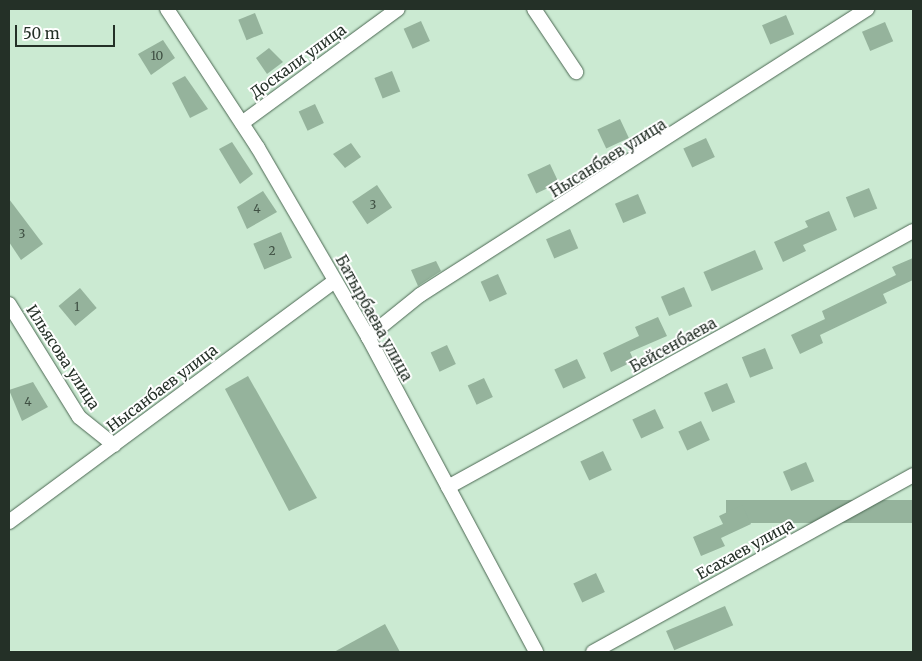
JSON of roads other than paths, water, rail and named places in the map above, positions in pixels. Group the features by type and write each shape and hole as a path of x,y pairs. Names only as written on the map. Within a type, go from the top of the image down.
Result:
{"street":[{"name":"Батырбаева улица","path":"167,9 242,123 336,281 368,337 536,652"},
{"name":"Доскали улица","path":"242,123 398,9"},
{"path":"534,9 576,72"},
{"name":"Нысанбаев улица","path":"368,337 420,295 726,104 867,9"},
{"name":"Бейсенбаева","path":"448,487 913,231"},
{"name":"Нысанбаев улица","path":"9,522 336,281"},
{"name":"Ильясова улица","path":"9,304 80,417 114,445"},
{"name":"Есахаев улица","path":"592,652 913,475"}]}
